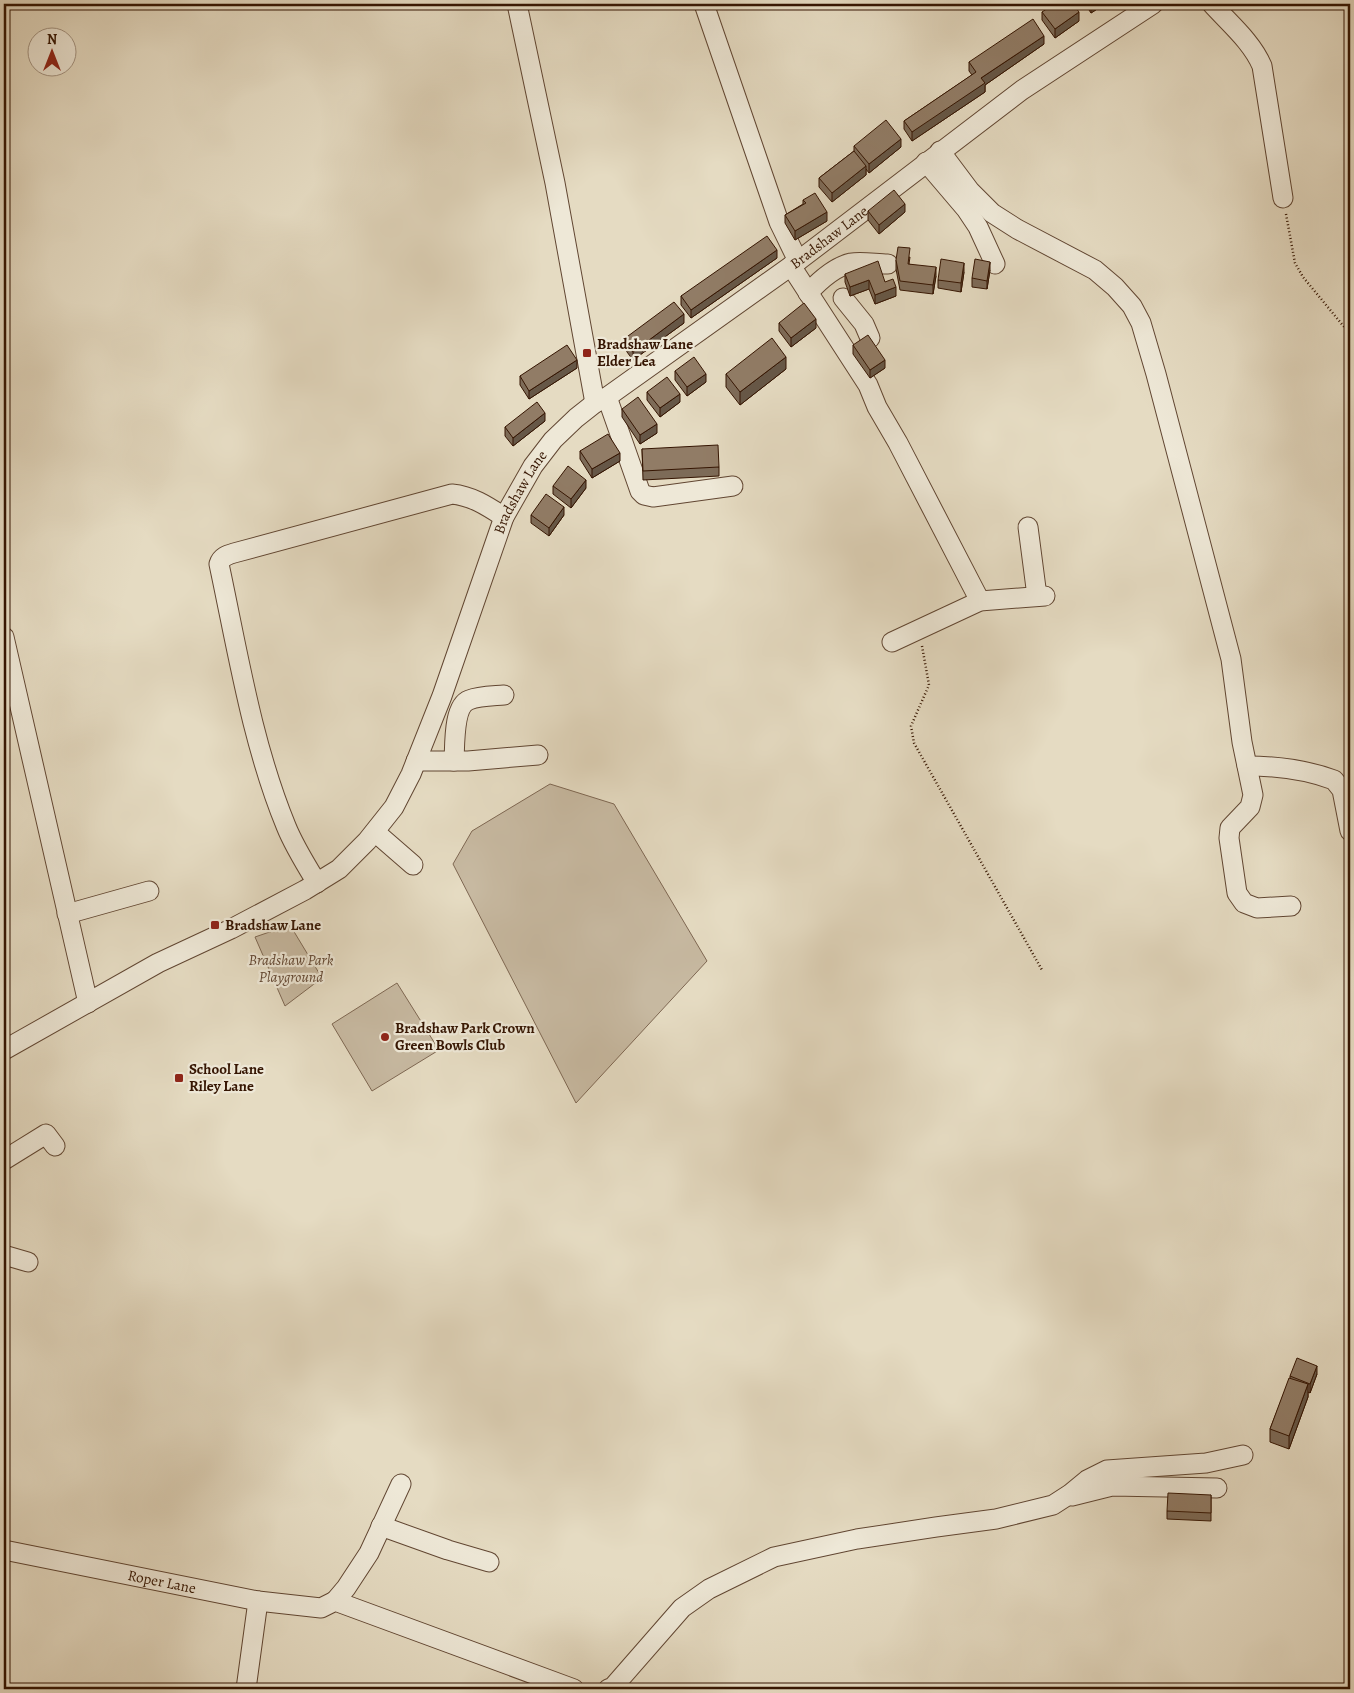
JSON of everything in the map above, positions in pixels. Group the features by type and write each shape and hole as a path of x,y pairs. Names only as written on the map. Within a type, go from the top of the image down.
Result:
{"street":[{"path":"517,4 601,400 640,491 644,495 653,497 733,486"},
{"path":"704,4 779,222 808,293 868,385 980,601"},
{"name":"Bradshaw Lane","path":"4,1050 158,963 231,929 339,870 375,832 394,807 416,761 442,696 504,517 533,466 554,440 601,400 795,264 1022,90 1153,4"},
{"path":"1212,4 1249,44 1258,56 1262,66 1283,198"},
{"path":"933,157 978,227 995,264"},
{"path":"933,157 992,213 1017,229 1095,270 1115,287 1141,323 1152,358 1231,659 1242,742 1253,795 1250,807 1230,828 1229,838 1237,893 1244,903 1256,908 1291,906"},
{"path":"808,293 833,271 852,263 888,264"},
{"path":"837,337 867,331 843,298"},
{"path":"317,883 301,858 286,828 260,754 219,564 220,560 234,553 452,494 482,503 504,517"},
{"path":"892,642 980,601 1041,596 1028,527"},
{"path":"4,637 88,1003"},
{"path":"454,761 457,718 463,704 468,700 504,695"},
{"path":"416,761 454,761 538,755"},
{"path":"1247,766 1295,770 1334,780 1342,790 1350,831"},
{"path":"375,832 413,865"},
{"path":"67,914 149,891"},
{"path":"4,1160 46,1134 55,1146"},
{"path":"4,1255 28,1262"},
{"path":"608,1689 613,1687 682,1608 709,1589 774,1557 858,1539 996,1520 1053,1505 1088,1480 1107,1470 1206,1463 1243,1455"},
{"path":"328,1605 364,1560 401,1484"},
{"path":"1062,1499 1112,1486 1217,1488"},
{"path":"381,1526 448,1550 489,1562"},
{"name":"Roper Lane","path":"4,1550 258,1601 328,1605 574,1689"},
{"path":"246,1689 258,1601"}],"path":[{"path":"1283,198 1295,263 1303,277 1350,334"},
{"path":"928,625 922,644 929,685 910,726 914,743 1042,970"}],"green space":[{"path":"550,784 614,804 707,961 576,1103 453,864 472,831"},
{"name":"Bradshaw Park Playground","path":"290,925 322,978 285,1006 255,937"},
{"name":"Bradshaw Park Crown Green Bowls Club","path":"397,983 439,1050 372,1091 332,1024"}],"building":[{"path":"1054,4 1073,4 1079,12 1055,29 1042,12"},
{"path":"1033,19 1044,36 981,78 985,83 912,132 904,121 976,72 969,62"},
{"path":"886,120 901,139 869,164 854,146"},
{"path":"854,151 866,166 832,193 819,178"},
{"path":"894,190 905,204 879,225 868,211"},
{"path":"815,193 827,212 795,231 785,215 806,203 803,200"},
{"path":"767,236 777,250 691,310 681,296"},
{"path":"898,247 910,248 908,264 936,267 933,285 900,281 896,260"},
{"path":"941,259 964,263 961,283 938,280"},
{"path":"975,259 990,262 987,281 972,278"},
{"path":"878,261 885,282 893,279 896,287 875,295 869,280 850,287 845,274"},
{"path":"674,302 684,314 633,352 624,339"},
{"path":"804,303 816,319 791,338 779,323"},
{"path":"868,335 885,360 870,370 853,345"},
{"path":"772,338 786,357 740,392 726,374"},
{"path":"567,345 577,360 529,391 520,376"},
{"path":"694,357 706,374 687,387 675,371"},
{"path":"667,377 680,394 660,408 647,392"},
{"path":"638,397 657,424 640,435 622,409"},
{"path":"537,402 545,413 513,438 505,427"},
{"path":"608,434 620,453 592,469 580,451"},
{"path":"718,445 719,467 643,471 642,449"},
{"path":"568,466 586,480 571,499 553,486"},
{"path":"546,494 564,507 549,528 531,515"},
{"path":"1297,1358 1317,1366 1310,1384 1290,1376"},
{"path":"1289,1378 1308,1384 1289,1436 1270,1429"},
{"path":"1168,1493 1211,1495 1211,1513 1167,1511"}],"place":[{"name":"Bradshaw Lane Elder Lea","path":"587,353"},
{"name":"Bradshaw Lane","path":"215,925"},
{"name":"Bradshaw Park Crown Green Bowls Club","path":"385,1037"},
{"name":"School Lane Riley Lane","path":"179,1078"}]}
